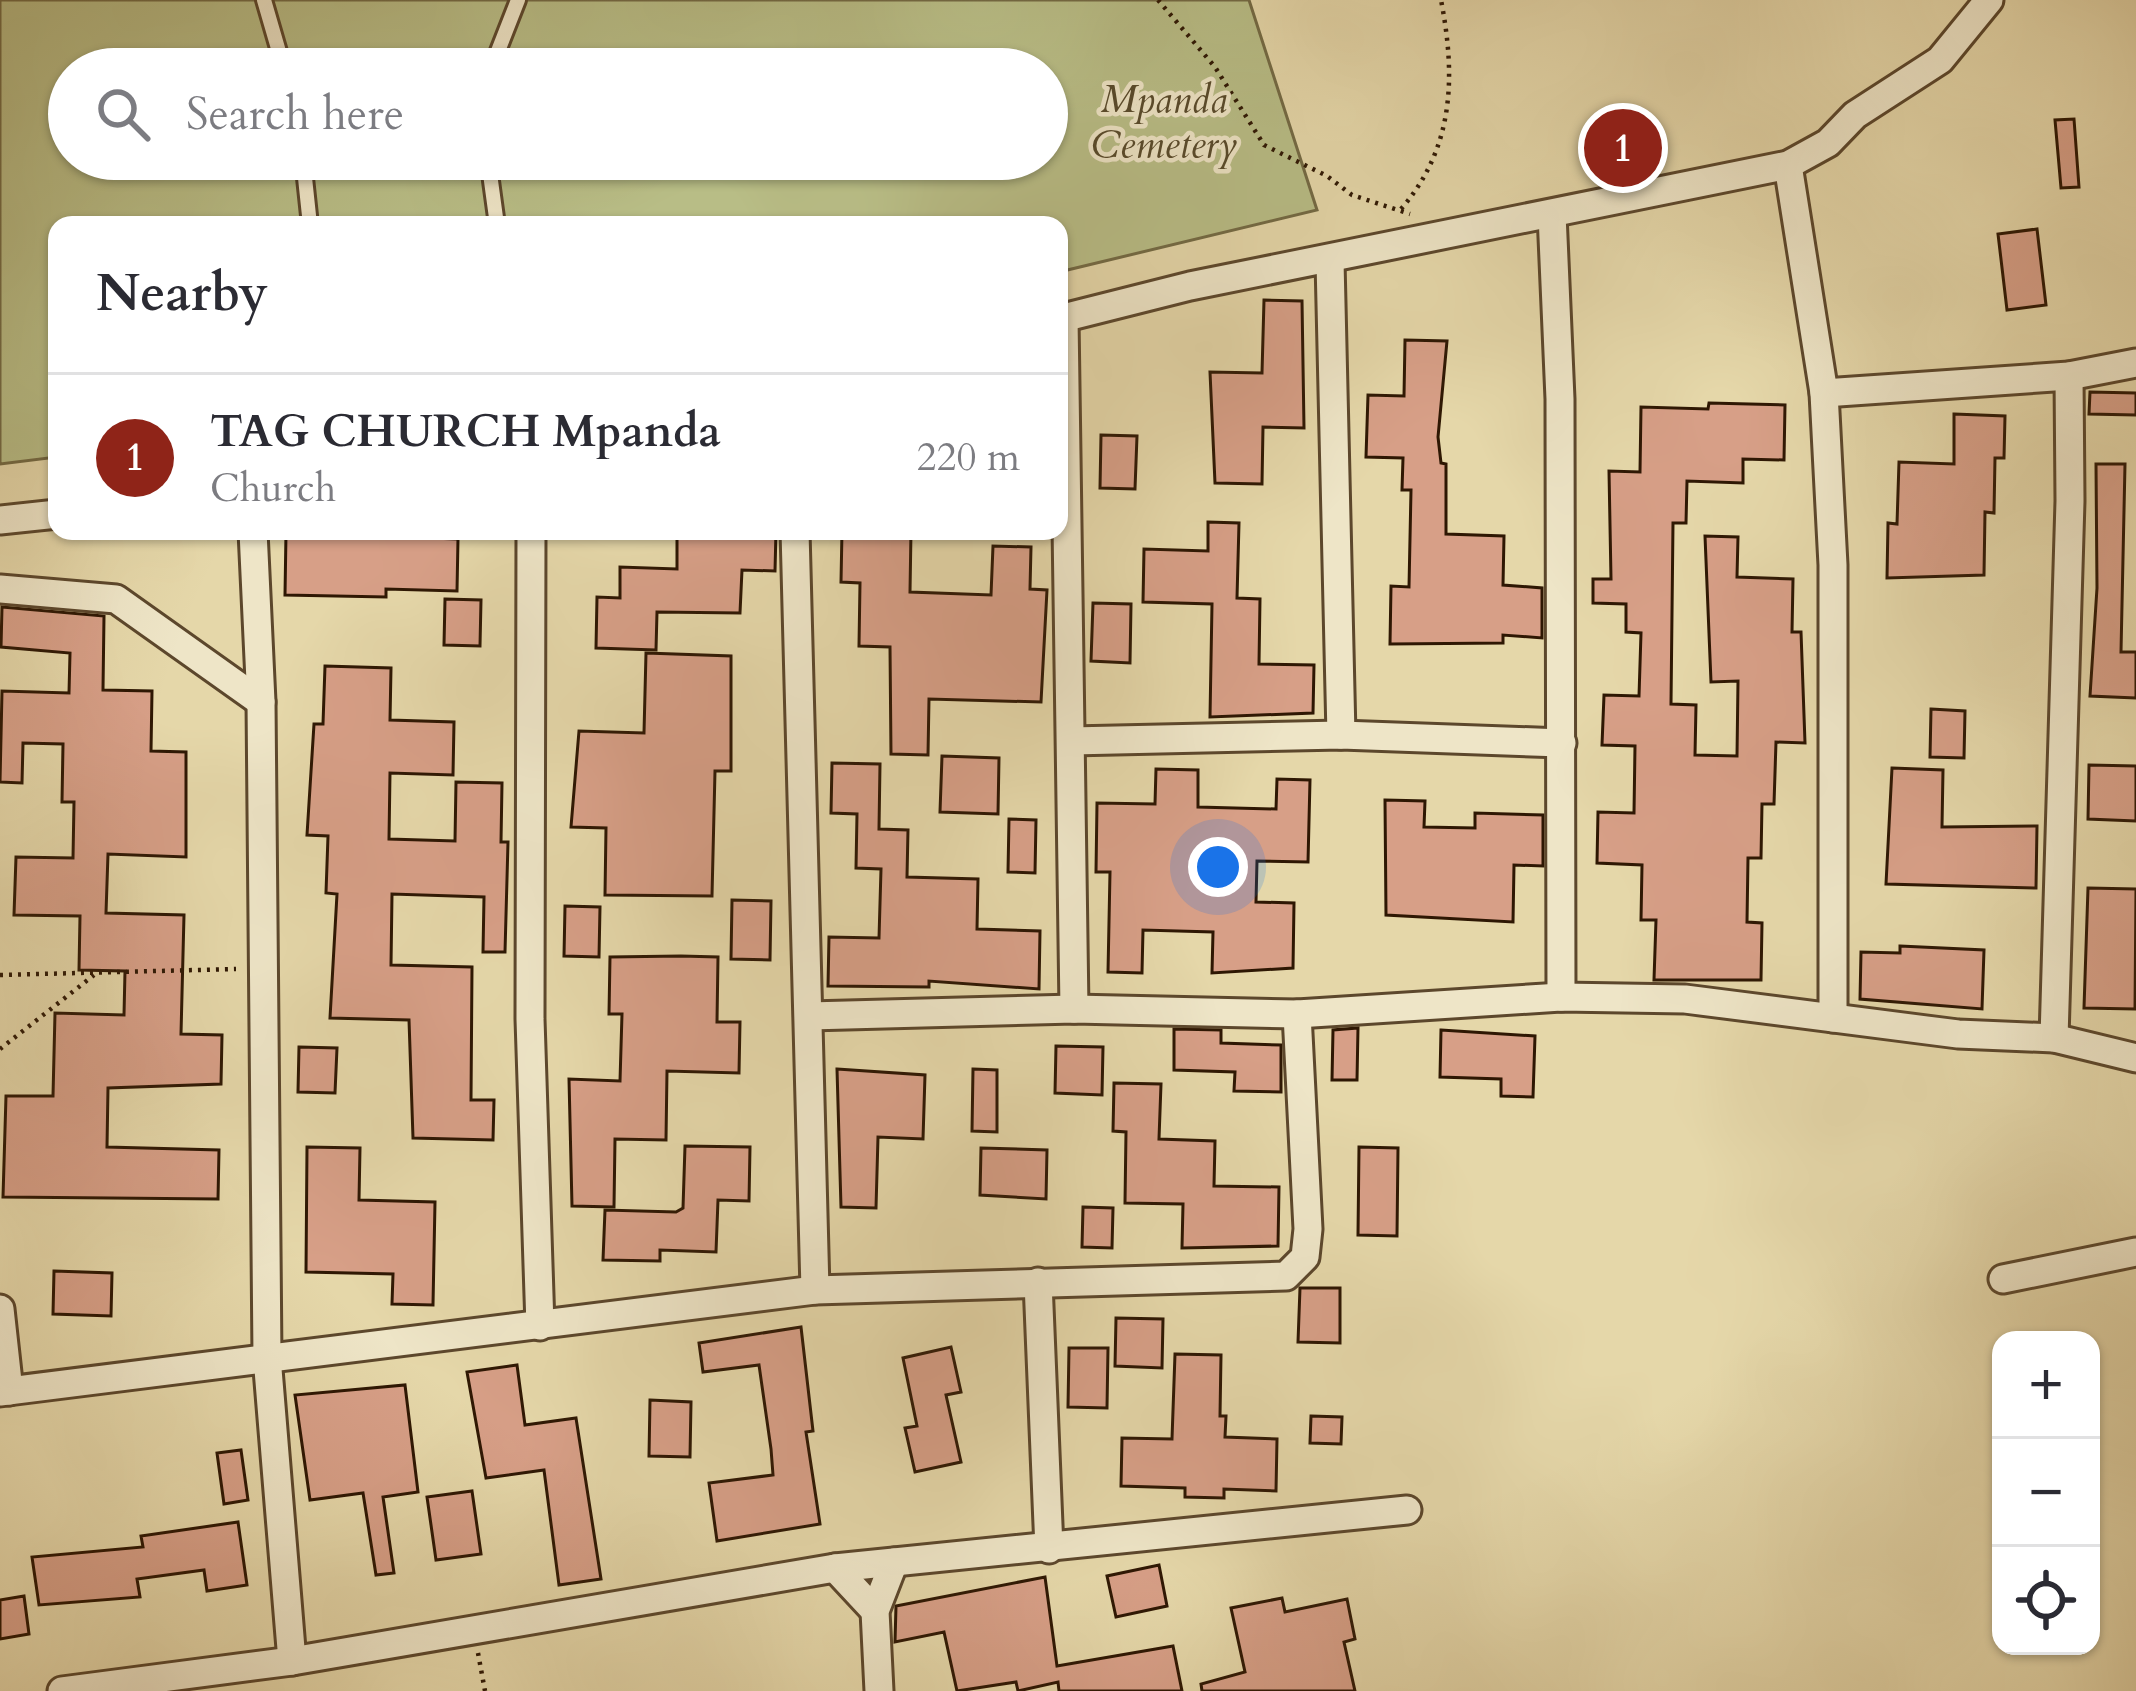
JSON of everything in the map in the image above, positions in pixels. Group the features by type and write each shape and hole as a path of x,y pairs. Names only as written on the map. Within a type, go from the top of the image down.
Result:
{"street":[{"path":"1068,316 1190,286 1788,165 1828,143 1855,115 1940,60 1989,0"},
{"path":"1788,165 1824,393 1837,714 1833,1018"},
{"path":"1552,214 1559,362 1561,997"},
{"path":"1330,261 1341,735"},
{"path":"1824,393 2068,376 2136,363"},
{"path":"2054,1038 2070,501 2068,376"},
{"path":"0,520 48,515"},
{"path":"253,540 261,702 267,1358 292,1661"},
{"path":"531,540 530,1018 540,1326"},
{"path":"795,540 815,1290"},
{"path":"1066,540 1073,1009"},
{"path":"0,589 116,599 261,702"},
{"path":"1071,741 1341,735 1562,743"},
{"path":"809,1016 1073,1009 1297,1013 1561,997 1685,999 1958,1034 2054,1038 2136,1058"},
{"path":"0,1309 4,1392 815,1290 1251,1281 1300,1268 1308,1229 1297,1013"},
{"path":"2003,1279 2136,1252"},
{"path":"1038,1282 1048,1549"},
{"path":"62,1691 292,1661 835,1568 1407,1510"},
{"path":"879,1691 875,1611 893,1562"},
{"path":"835,1568 875,1611"}],"lane":[{"path":"264,0 278,48"},
{"path":"499,48 518,0"},
{"path":"305,180 309,216"},
{"path":"491,180 496,216"}],"path":[{"path":"1158,0 1215,67 1264,146 1327,176 1352,195 1400,210 1447,233"},
{"path":"1400,210 1432,171 1441,143 1449,60 1441,0"},
{"path":"0,975 260,968"},
{"path":"0,1049 94,975"},
{"path":"475,1629 484,1691"}],"green space":[{"name":"Mpanda Cemetery","path":"0,0 1249,0 1317,210 1068,270 1068,216 48,216 48,458 0,464"}],"building":[{"path":"2074,119 2079,187 2061,188 2055,120"},
{"path":"2037,229 2046,305 2007,310 1998,234"},
{"path":"1264,300 1302,301 1304,428 1263,427 1262,484 1215,483 1210,372 1262,373"},
{"path":"1405,340 1447,341 1438,437 1441,463 1446,464 1446,534 1504,536 1503,585 1542,588 1542,638 1503,635 1503,643 1390,644 1391,586 1409,587 1411,490 1402,490 1403,458 1366,457 1368,395 1404,396"},
{"path":"2090,392 2136,393 2136,415 2089,414"},
{"path":"1709,403 1785,405 1784,460 1743,459 1743,483 1687,481 1686,523 1673,523 1671,704 1696,705 1695,755 1737,756 1738,681 1711,682 1705,536 1738,537 1737,577 1793,579 1792,632 1801,632 1805,743 1776,742 1774,804 1762,804 1761,858 1748,858 1747,922 1762,923 1761,980 1654,980 1656,920 1641,920 1642,865 1597,863 1598,812 1634,813 1635,746 1602,745 1604,695 1639,696 1641,633 1626,632 1626,604 1593,603 1593,579 1611,579 1609,471 1640,472 1641,407 1708,409"},
{"path":"1954,414 2005,416 2004,458 1995,458 1994,513 1985,512 1984,575 1887,578 1888,523 1897,524 1899,462 1954,464"},
{"path":"1101,435 1137,436 1135,489 1100,488"},
{"path":"2096,464 2125,464 2121,652 2136,652 2136,698 2090,696 2097,588"},
{"path":"1208,522 1239,523 1237,598 1260,599 1259,664 1314,665 1313,713 1210,717 1212,604 1143,602 1144,549 1208,551"},
{"path":"286,540 458,540 457,591 386,589 386,597 285,595"},
{"path":"677,540 776,540 775,571 742,570 740,613 657,612 656,650 596,648 597,597 620,598 620,567 677,569"},
{"path":"842,540 911,540 910,592 991,595 993,546 1031,547 1030,589 1047,590 1041,702 929,699 928,755 891,754 890,647 859,646 860,583 841,582"},
{"path":"445,599 481,600 480,646 444,645"},
{"path":"1093,603 1131,604 1130,663 1091,661"},
{"path":"2,607 104,616 103,690 152,691 151,751 186,752 186,857 108,854 106,913 184,915 181,1034 222,1035 221,1084 108,1088 107,1147 219,1150 218,1199 3,1197 6,1096 53,1096 55,1013 124,1015 125,971 79,970 80,916 14,915 16,857 73,858 74,802 62,802 63,744 23,743 22,783 0,782 2,691 69,693 70,653 1,647"},
{"path":"646,653 731,656 731,771 715,771 712,896 605,895 606,828 571,827 579,731 644,733"},
{"path":"325,666 391,668 390,720 454,722 453,775 390,773 389,839 455,841 456,782 502,783 501,842 508,842 505,952 483,952 484,897 392,894 391,965 472,967 471,1100 494,1100 493,1140 413,1138 409,1020 330,1018 337,894 326,893 328,836 307,835 314,724 323,724"},
{"path":"1931,709 1965,711 1964,758 1930,757"},
{"path":"942,756 999,758 998,814 940,812"},
{"path":"832,763 880,764 879,829 908,830 907,877 978,879 977,929 1040,931 1039,989 929,981 929,987 828,986 829,937 879,938 881,869 856,868 857,814 831,813"},
{"path":"2089,765 2136,766 2136,821 2088,819"},
{"path":"1892,768 1943,770 1942,827 2037,826 2036,888 1886,884"},
{"path":"1156,769 1198,770 1198,807 1276,809 1277,779 1310,780 1308,862 1257,861 1256,902 1294,903 1293,968 1212,973 1213,932 1143,930 1142,973 1108,972 1110,872 1096,872 1097,803 1155,804"},
{"path":"1385,800 1425,801 1424,827 1475,828 1475,813 1543,815 1543,866 1514,865 1513,922 1386,915"},
{"path":"1009,819 1036,820 1035,873 1008,872"},
{"path":"2088,888 2136,889 2135,1009 2084,1008"},
{"path":"732,900 771,901 770,960 731,959"},
{"path":"565,906 600,907 599,957 564,956"},
{"path":"1900,946 1984,950 1982,1009 1860,999 1861,952 1900,953"},
{"path":"610,957 718,957 717,1022 740,1022 739,1073 667,1071 666,1140 615,1139 614,1207 572,1206 569,1079 620,1081 622,1014 609,1014"},
{"path":"1358,1028 1357,1080 1332,1080 1333,1030"},
{"path":"1174,1029 1221,1030 1221,1043 1281,1045 1281,1092 1234,1091 1235,1072 1174,1070"},
{"path":"1441,1030 1535,1036 1533,1097 1501,1096 1501,1079 1440,1077"},
{"path":"1056,1046 1103,1047 1102,1095 1055,1093"},
{"path":"299,1047 337,1048 335,1093 298,1092"},
{"path":"837,1069 925,1075 923,1139 878,1137 876,1208 841,1207"},
{"path":"973,1069 997,1070 997,1132 972,1131"},
{"path":"1114,1083 1161,1084 1159,1139 1215,1141 1214,1186 1279,1187 1278,1246 1182,1248 1183,1204 1125,1203 1126,1132 1113,1131"},
{"path":"685,1146 750,1147 749,1201 718,1200 716,1252 660,1250 660,1261 603,1260 605,1210 676,1212 683,1208"},
{"path":"307,1147 360,1148 359,1200 435,1202 433,1305 392,1304 393,1274 306,1272"},
{"path":"1359,1147 1398,1148 1397,1236 1358,1235"},
{"path":"981,1148 1047,1150 1046,1199 980,1195"},
{"path":"1083,1207 1113,1208 1112,1248 1082,1247"},
{"path":"54,1271 112,1273 111,1316 53,1314"},
{"path":"1300,1288 1340,1288 1340,1343 1298,1342"},
{"path":"1116,1318 1163,1319 1162,1368 1115,1366"},
{"path":"801,1327 813,1431 806,1432 820,1524 717,1541 709,1483 773,1475 771,1449 759,1365 703,1372 699,1343"},
{"path":"951,1347 961,1392 946,1395 961,1462 915,1472 905,1428 917,1426 903,1358"},
{"path":"1069,1348 1108,1348 1107,1408 1068,1407"},
{"path":"1175,1354 1221,1355 1220,1416 1226,1416 1225,1437 1277,1439 1276,1491 1224,1489 1224,1498 1185,1497 1185,1488 1121,1486 1122,1438 1172,1439"},
{"path":"517,1365 525,1425 576,1418 601,1579 559,1585 544,1470 486,1478 467,1372"},
{"path":"405,1385 418,1492 383,1497 394,1573 376,1575 363,1493 310,1500 295,1395"},
{"path":"650,1400 691,1402 690,1457 649,1456"},
{"path":"1311,1416 1342,1417 1341,1444 1310,1443"},
{"path":"241,1450 248,1500 224,1504 217,1453"},
{"path":"472,1491 481,1554 436,1560 427,1497"},
{"path":"238,1522 247,1585 207,1591 204,1570 137,1579 140,1597 39,1605 32,1557 143,1547 141,1536"},
{"path":"1159,1565 1167,1606 1116,1617 1107,1576"},
{"path":"1045,1577 1057,1666 1173,1646 1182,1691 1059,1691 1058,1682 1018,1691 1016,1682 957,1691 944,1632 895,1642 896,1606"},
{"path":"24,1596 29,1634 0,1639 0,1600"},
{"path":"1282,1598 1285,1612 1347,1599 1355,1639 1344,1642 1355,1691 1202,1691 1201,1684 1245,1672 1231,1608"}],"place":[{"name":"TAG CHURCH Mpanda","path":"1623,148"}]}
